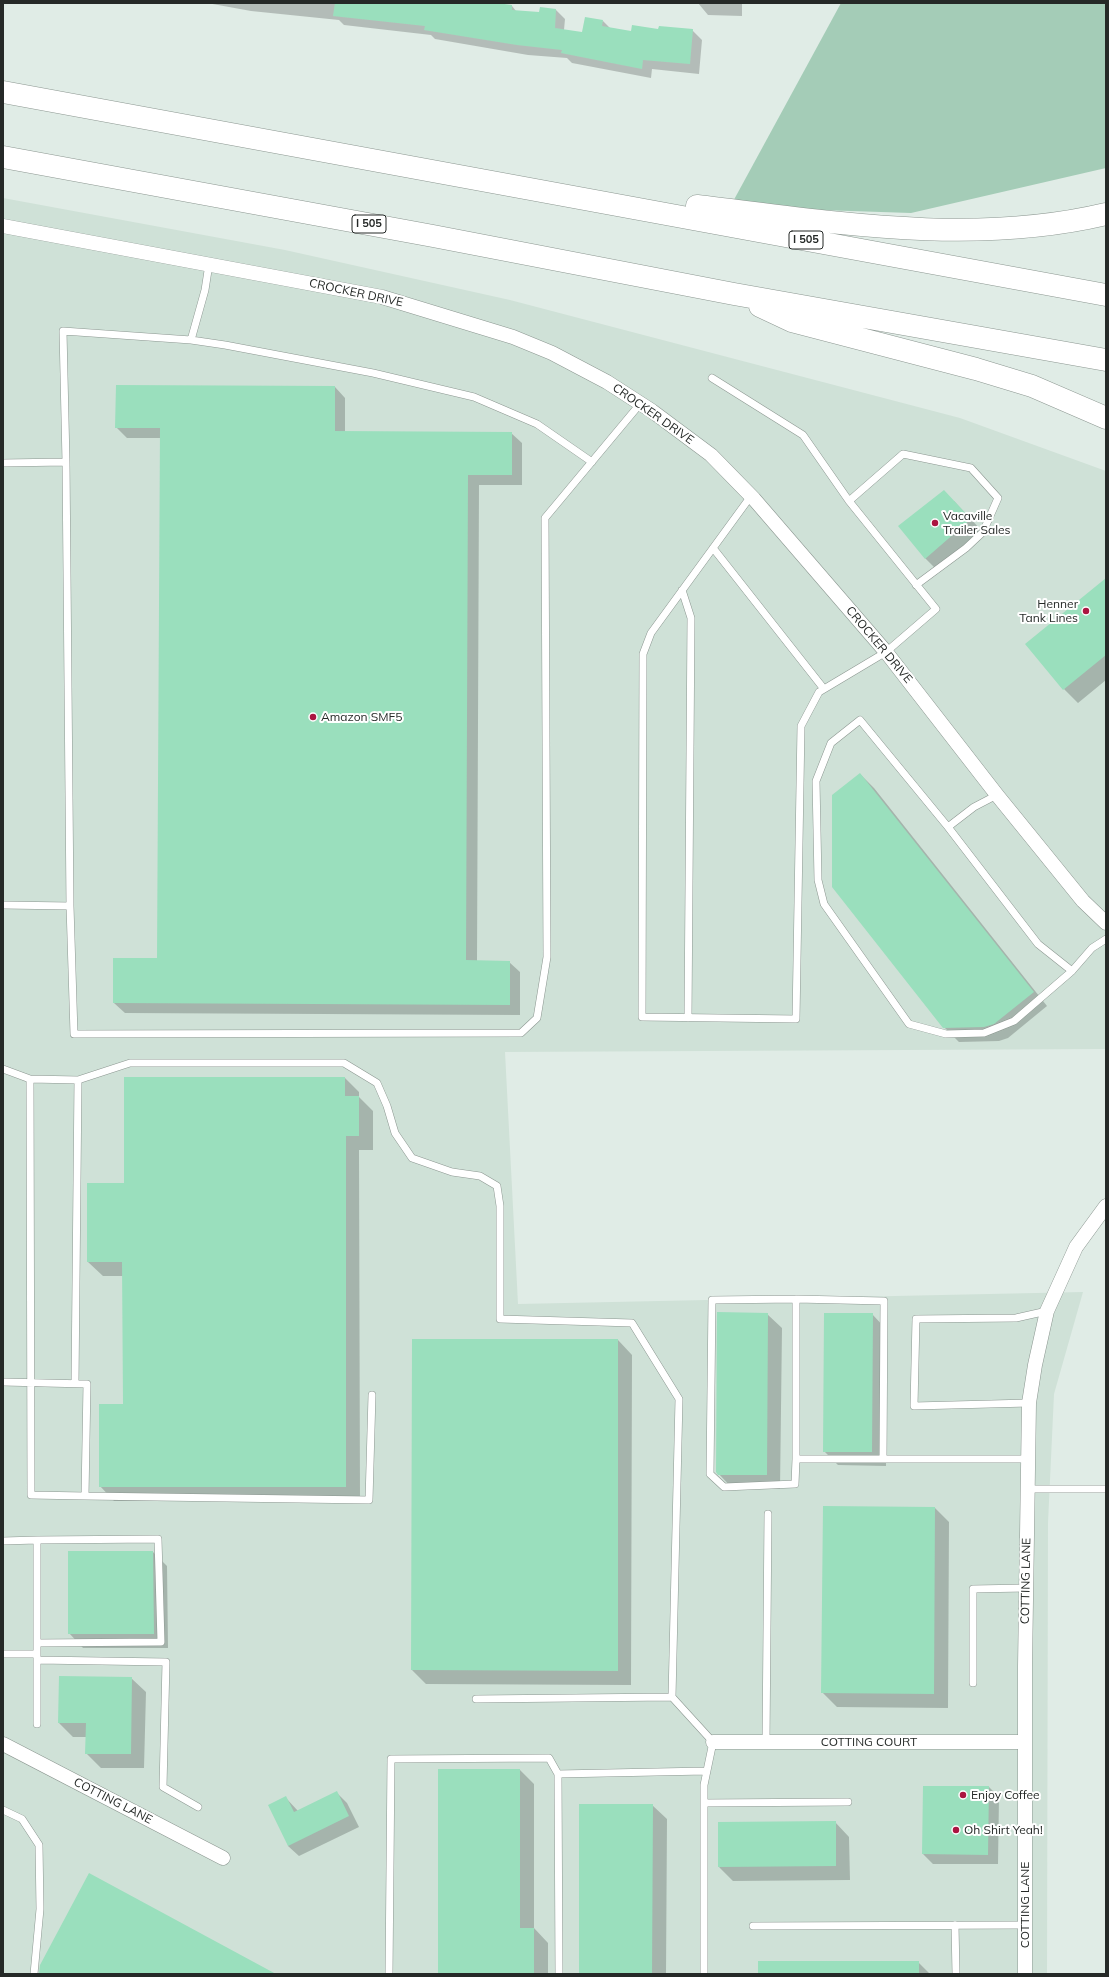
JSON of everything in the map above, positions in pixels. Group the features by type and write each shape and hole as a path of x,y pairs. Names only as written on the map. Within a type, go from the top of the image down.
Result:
{"highway":[{"name":"I 505","path":"3,92 1106,295"},
{"name":"I 505","path":"3,157 426,235 734,294 1106,360"},
{"path":"505,184 869,226 926,230 981,229 1035,225 1106,214"},
{"path":"734,294 792,321 976,369 1032,386 1106,418"}],"street":[{"name":"CROCKER DRIVE","path":"3,226 382,297 513,336 552,353 607,382 711,455 751,496 886,652 1083,901 1106,923"},
{"name":"COTTING LANE","path":"1025,1974 1026,1588 1029,1403 1035,1365 1047,1310 1076,1247 1106,1206"},
{"name":"COTTING COURT","path":"713,1742 1025,1742"},
{"name":"COTTING LANE","path":"3,1744 223,1858"}],"lane":[{"path":"191,340 205,290 209,264"},
{"path":"592,462 537,424 474,397 373,373 225,345 191,340 63,331 66,462 70,906 74,1034 521,1033 537,1018 547,957 545,518 592,462 640,404"},
{"path":"712,378 803,435 849,501 936,609 886,652 819,692 801,726 796,1019 642,1017 643,654 651,633 751,496"},
{"path":"849,501 903,454 971,468 998,498 983,532 966,548 916,585"},
{"path":"3,463 66,462"},
{"path":"714,548 824,688"},
{"path":"682,590 691,618 688,1018"},
{"path":"1072,971 1038,944 948,827 860,720 831,743 816,782 818,880 824,904 909,1024 946,1034 984,1032 1014,1021 1072,971 1092,948 1106,939"},
{"path":"948,827 974,807 997,794"},
{"path":"3,905 70,906"},
{"path":"3,1068 30,1079 78,1080 130,1063 344,1063 377,1083 388,1106 395,1133 412,1158 452,1172 480,1176 497,1186 500,1206 500,1319 632,1323 679,1399 672,1698 713,1742 704,1785 704,1974"},
{"path":"30,1079 32,1383 31,1495 369,1500 372,1395"},
{"path":"75,1383 78,1080"},
{"path":"796,1299 795,1484 724,1486 710,1474 712,1300 796,1299 884,1301 883,1459"},
{"path":"1029,1403 914,1406 916,1319 1016,1318 1047,1310"},
{"path":"3,1382 87,1384 84,1496"},
{"path":"796,1459 1028,1459"},
{"path":"1027,1489 1106,1489"},
{"path":"766,1742 768,1514"},
{"path":"3,1541 158,1539 161,1642 37,1644"},
{"path":"37,1540 37,1724"},
{"path":"972,1683 973,1590 1026,1588"},
{"path":"3,1654 37,1657 166,1662 163,1787 198,1808"},
{"path":"476,1699 672,1698"},
{"path":"389,1974 391,1759 549,1758 558,1774 559,1974"},
{"path":"558,1774 706,1770"},
{"path":"704,1803 848,1802"},
{"path":"3,1810 22,1819 39,1845 40,1909 34,1974"},
{"path":"753,1926 1025,1925"},
{"path":"955,1926 956,1974"}],"shaded area":[{"path":"3,198 285,250 510,300 960,418 1106,471 1106,1049 505,1052 518,1304 1083,1292 1054,1394 1048,1523 1047,1974 3,1974"}],"green space":[{"path":"841,3 1106,3 1106,168 911,213 730,207"}],"building":[{"path":"335,3 497,3 512,5 512,10 539,12 540,7 556,9 555,28 582,32 585,17 603,20 602,26 631,31 632,25 658,29 659,26 693,29 690,64 643,60 642,69 561,53 562,50 517,45 424,30 425,26 333,16"},
{"name":"Amazon SMF5","path":"116,385 335,386 335,431 512,432 512,475 468,475 466,960 510,961 510,1005 113,1003 113,958 157,958 160,428 115,428"},
{"name":"Vacaville Trailer Sales","path":"944,490 971,519 925,559 898,526"},
{"name":"Henner Tank Lines","path":"1106,578 1106,655 1063,690 1025,644"},
{"path":"860,773 1034,992 994,1024 984,1027 943,1028 832,887 832,795"},
{"path":"124,1077 345,1077 345,1096 359,1096 359,1136 346,1136 346,1487 99,1487 99,1404 123,1404 122,1262 87,1262 87,1183 124,1183"},
{"path":"717,1312 768,1313 767,1475 718,1475 716,1472"},
{"path":"824,1313 873,1313 872,1452 823,1452"},
{"path":"412,1339 618,1339 618,1671 411,1670"},
{"path":"823,1506 935,1507 934,1694 821,1693"},
{"path":"68,1551 153,1551 154,1634 68,1634"},
{"path":"59,1676 132,1677 131,1754 85,1754 86,1723 58,1723"},
{"path":"438,1769 520,1769 520,1928 534,1928 534,1974 438,1974"},
{"name":"Oh Shirt Yeah!","path":"923,1786 989,1786 988,1855 922,1854"},
{"path":"337,1791 349,1816 288,1846 268,1805 286,1796 294,1812"},
{"path":"579,1804 653,1804 652,1974 579,1974"},
{"path":"836,1821 836,1866 718,1867 718,1822"},
{"path":"89,1873 276,1974 39,1974 40,1965"},
{"path":"758,1961 919,1961 919,1974 758,1974"}],"place":[{"name":"Vacaville Trailer Sales","path":"935,523"},
{"name":"Henner Tank Lines","path":"1086,611"},
{"name":"Amazon SMF5","path":"313,717"},
{"name":"Enjoy Coffee","path":"963,1795"},
{"name":"Oh Shirt Yeah!","path":"956,1830"}]}
